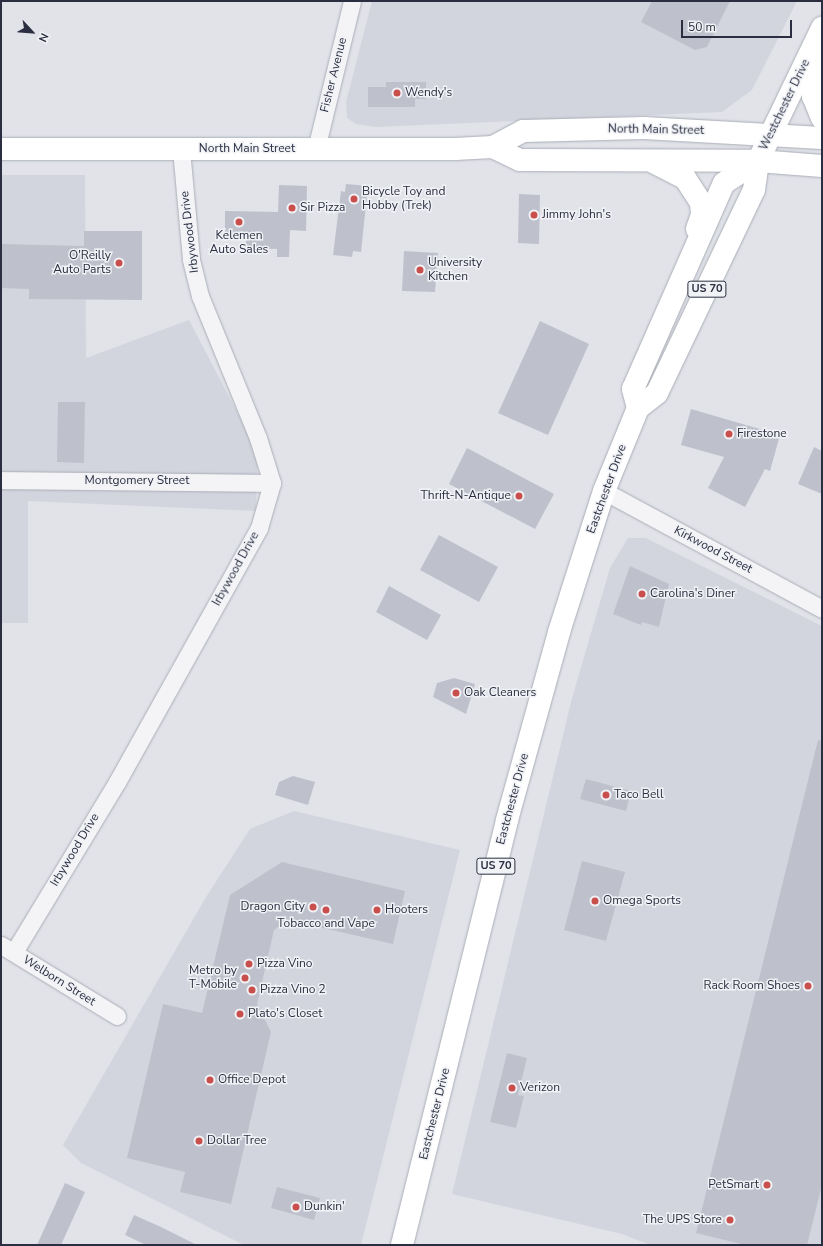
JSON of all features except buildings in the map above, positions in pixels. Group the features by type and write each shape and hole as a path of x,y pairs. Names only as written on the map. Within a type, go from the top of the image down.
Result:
{"main road":[{"name":"Westchester Drive","path":"758,161 822,28"},
{"path":"822,44 813,96 822,118"},
{"name":"North Main Street","path":"493,147 523,131 688,129 769,136 822,138"},
{"name":"North Main Street","path":"1,149 316,149 493,147 520,160 758,161 822,166"},
{"path":"651,161 685,178 701,203 702,216 683,257 685,268"},
{"name":"US 70","path":"758,161 754,190 657,394 638,408 633,389 685,268 724,183 758,161"},
{"name":"Eastchester Drive","path":"402,1245 507,820 559,632 604,491 638,408"}],"street":[{"name":"Fisher Avenue","path":"316,149 352,1"},
{"name":"Irbywood Drive","path":"7,949 117,782 256,535 272,483 258,438 200,296 191,259 181,149"},
{"name":"Montgomery Street","path":"1,480 272,483"},
{"name":"Kirkwood Street","path":"604,491 822,609"},
{"name":"Welborn Street","path":"7,949 118,1016"}],"shaded area":[{"path":"372,1 797,1 752,90 722,112 376,127 356,124 347,118 346,102"},
{"path":"1,175 85,175 86,358 189,320 258,452 256,511 28,501 28,623 1,623"},
{"path":"628,538 646,538 822,626 822,1245 650,1245 622,1234 452,1194 572,698 610,568"},
{"path":"294,811 460,850 361,1245 244,1245 81,1163 63,1145 206,897 250,829"}],"place":[{"name":"Wendy's","path":"397,93"},
{"name":"Bicycle Toy and Hobby (Trek)","path":"354,199"},
{"name":"Sir Pizza","path":"292,208"},
{"name":"Jimmy John's","path":"534,215"},
{"name":"Kelemen Auto Sales","path":"239,222"},
{"name":"O'Reilly Auto Parts","path":"119,263"},
{"name":"University Kitchen","path":"420,270"},
{"name":"Firestone","path":"729,434"},
{"name":"Thrift-N-Antique","path":"519,496"},
{"name":"Carolina's Diner","path":"642,594"},
{"name":"Oak Cleaners","path":"456,693"},
{"name":"Taco Bell","path":"606,795"},
{"name":"Omega Sports","path":"595,901"},
{"name":"Dragon City","path":"313,907"},
{"name":"Tobacco and Vape","path":"326,910"},
{"name":"Hooters","path":"377,910"},
{"name":"Pizza Vino","path":"249,964"},
{"name":"Metro by T-Mobile","path":"245,978"},
{"name":"Rack Room Shoes","path":"808,986"},
{"name":"Pizza Vino 2","path":"252,990"},
{"name":"Plato's Closet","path":"240,1014"},
{"name":"Office Depot","path":"210,1080"},
{"name":"Verizon","path":"512,1088"},
{"name":"Dollar Tree","path":"199,1141"},
{"name":"PetSmart","path":"767,1185"},
{"name":"Dunkin'","path":"296,1207"},
{"name":"The UPS Store","path":"730,1220"}]}
